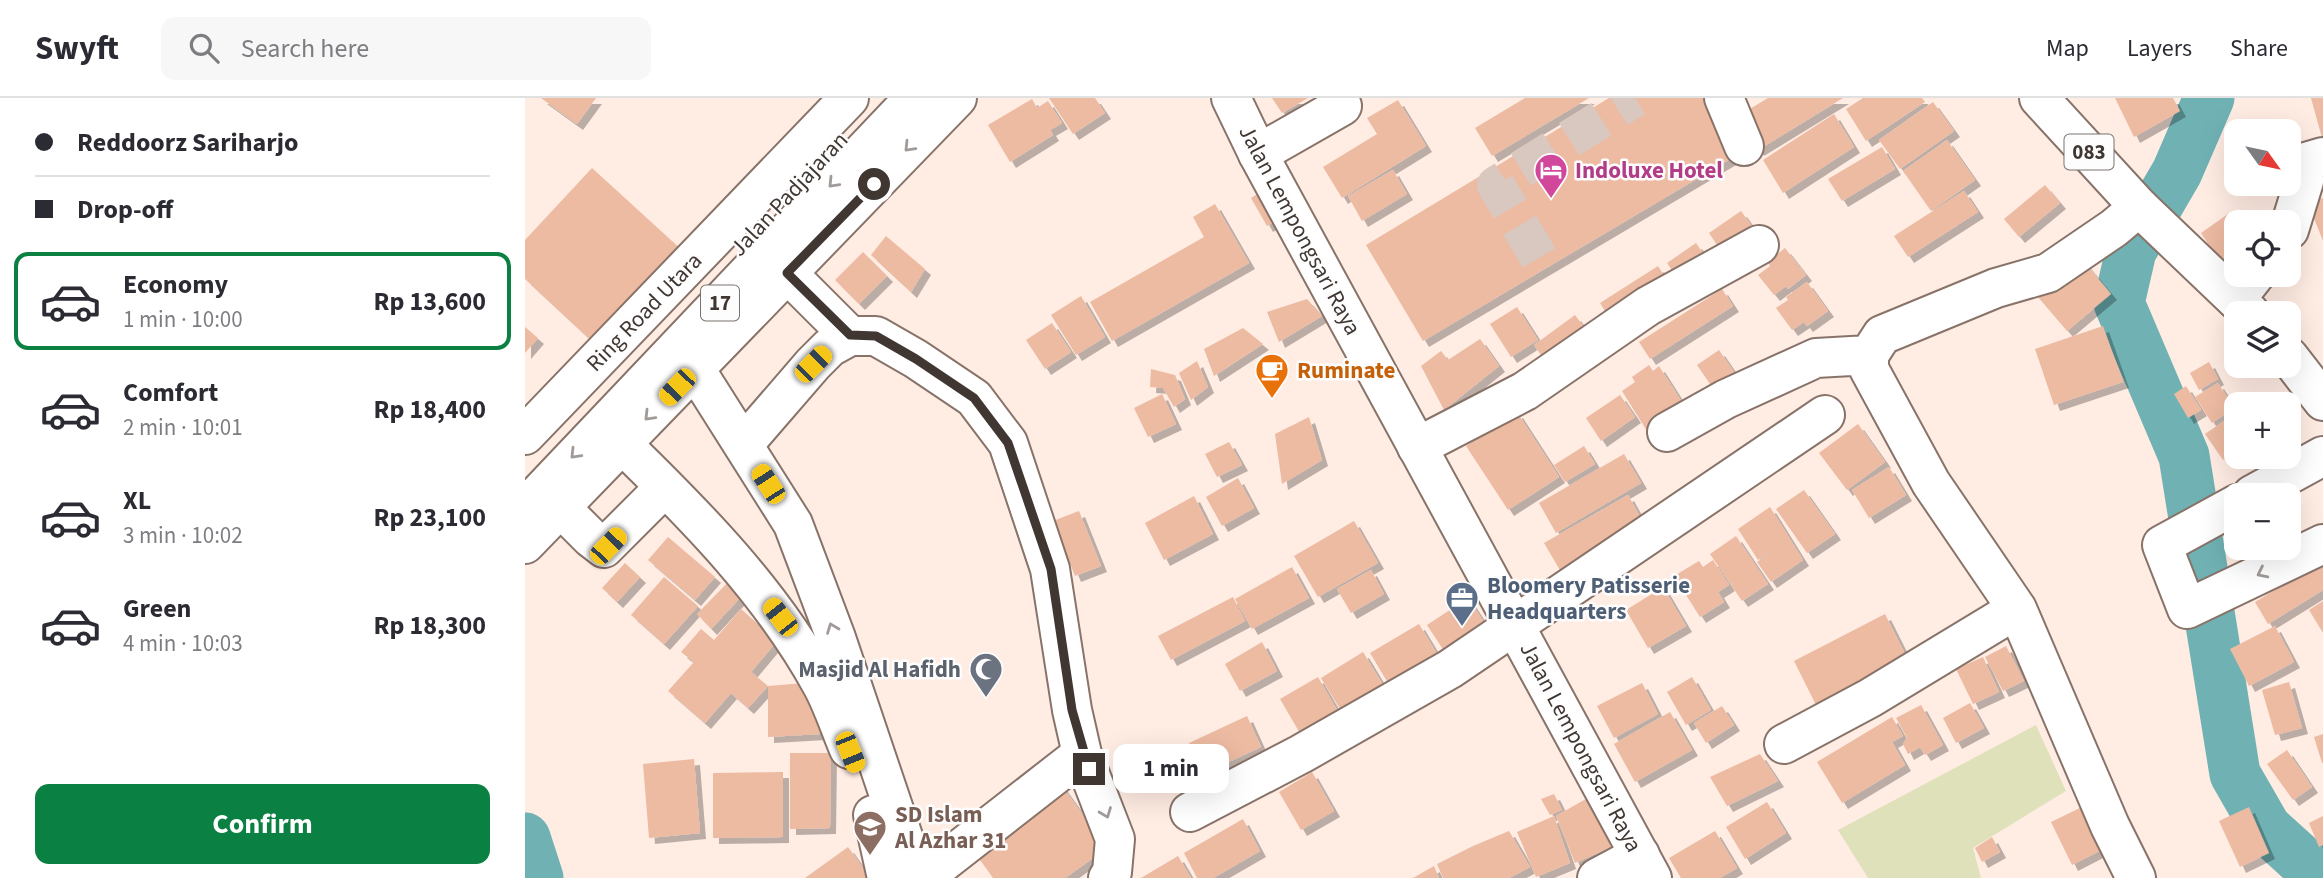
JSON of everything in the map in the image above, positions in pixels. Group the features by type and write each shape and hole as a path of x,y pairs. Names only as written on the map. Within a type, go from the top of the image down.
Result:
{"main road":[{"name":"Ring Road Utara","path":"525,435 849,98"},
{"name":"Jalan Padjajaran","path":"525,471 879,98"},
{"name":"Jalan Padjajaran","path":"543,508 914,98"},
{"path":"525,544 543,508 622,444 957,98"},
{"name":"Jalan Lempongsari Raya","path":"1231,98 1258,154 1646,866"},
{"path":"1724,98 1744,146"},
{"name":"083","path":"2039,98 2147,214 2247,296"},
{"path":"1258,154 1342,106"},
{"path":"2295,210 2304,181 2306,162 2323,157"},
{"path":"2136,878 2017,609 1931,483 1869,369 1869,355 1882,335 1996,288 2048,273 2114,228 2147,214"},
{"path":"1417,447 1525,391 1649,306 1759,245"},
{"path":"787,273 850,335"},
{"path":"743,445 813,364 830,347 850,335 876,336 974,398 1008,443 1051,569 1072,710 1083,754 1115,839 1112,872 1108,878"},
{"path":"1667,432 1726,399 1817,358 1869,355"},
{"path":"695,369 793,524 837,638 917,878"},
{"path":"2301,373 2323,401"},
{"path":"1190,812 1301,754 1450,669 1825,415"},
{"path":"622,444 741,566 780,617 823,687 869,796 887,878"},
{"path":"2274,483 2323,456"},
{"path":"543,508 604,548 665,487"},
{"path":"2224,511 2162,545 2187,609 2290,560"},
{"path":"2301,555 2323,544"},
{"path":"1784,744 1870,698 2017,609"},
{"path":"923,878 1083,754"},
{"path":"1597,878 1646,866"}],"green space":[{"path":"2036,725 2066,791 1973,848 1981,878 1868,878 1838,830"}],"building":[{"path":"541,98 596,98 577,124"},
{"path":"1049,98 1095,98 1105,113 1073,134"},
{"path":"1272,98 1308,98 1282,113"},
{"path":"1525,98 1589,98 1492,156 1475,128"},
{"name":"Indoluxe Hotel","path":"1609,98 1706,98 1737,155 1423,341 1366,245"},
{"path":"1768,98 1843,98 1758,150 1738,116"},
{"path":"1863,98 1922,98 1925,102 1866,141 1846,109"},
{"path":"2115,98 2173,98 2180,111 2134,137"},
{"path":"2311,98 2323,98 2323,138 2322,138"},
{"path":"1032,99 1037,108 1048,101 1062,123 1050,130 1053,135 1010,162 988,125"},
{"path":"1398,100 1426,146 1342,198 1323,167 1377,134 1367,118"},
{"path":"1933,102 1954,131 1900,169 1879,140"},
{"path":"1834,114 1854,147 1783,193 1763,160"},
{"path":"1947,140 1975,180 1931,211 1903,171"},
{"path":"1882,147 1895,169 1842,201 1828,179"},
{"path":"592,168 684,252 597,346 525,279 525,240"},
{"path":"1393,170 1407,194 1362,221 1348,196"},
{"path":"2045,185 2060,203 2019,237 2004,219"},
{"path":"1267,188 1283,217 1267,226 1251,198"},
{"path":"1964,191 1978,212 1908,257 1894,236"},
{"path":"2323,198 2323,241 2308,203"},
{"path":"1215,204 1249,263 1112,341 1090,302 1204,237 1193,217"},
{"path":"1741,211 1756,232 1723,254 1709,233"},
{"path":"2224,217 2224,268 2201,233"},
{"path":"886,236 925,269 911,292 871,255"},
{"path":"1696,243 1709,262 1680,282 1667,263"},
{"path":"1785,248 1806,275 1788,289 1786,286 1774,295 1758,275 1770,266 1768,262"},
{"path":"863,252 887,276 859,304 835,280"},
{"path":"2082,259 2111,294 2067,331 2038,297"},
{"path":"1658,266 1670,285 1612,322 1600,303"},
{"path":"1807,282 1828,311 1807,326 1804,322 1792,330 1776,308"},
{"path":"1722,289 1733,306 1650,359 1639,342"},
{"path":"1081,296 1105,337 1076,355 1051,315"},
{"path":"1307,299 1322,316 1279,342 1267,312"},
{"path":"1517,307 1538,340 1511,357 1490,324"},
{"path":"1575,315 1592,338 1550,368 1534,345"},
{"path":"1052,323 1071,352 1045,369 1026,340"},
{"path":"2103,326 2123,382 2054,405 2035,349"},
{"path":"525,327 538,338 525,353"},
{"path":"1243,328 1263,344 1214,376 1204,349"},
{"path":"1480,339 1499,366 1444,410 1421,366 1441,351 1448,360"},
{"path":"1719,350 1734,372 1712,387 1697,365"},
{"path":"1197,361 1208,387 1191,400 1179,373"},
{"path":"2209,362 2218,379 2199,390 2190,373"},
{"path":"1649,365 1653,371 1659,366 1685,407 1647,431 1622,391 1635,382 1632,377"},
{"path":"1151,369 1175,375 1185,399 1174,407 1163,388 1150,387"},
{"path":"2218,383 2224,392 2224,415 2212,423 2195,397"},
{"path":"2186,386 2201,410 2188,418 2174,394"},
{"path":"1162,394 1176,424 1148,437 1134,408"},
{"path":"1620,395 1635,417 1601,441 1586,418"},
{"path":"1517,412 1559,477 1508,510 1466,446"},
{"path":"1309,417 1322,460 1282,484 1275,434"},
{"path":"2224,421 2224,459 2223,460 2205,434"},
{"path":"1858,424 1885,462 1847,490 1819,453"},
{"path":"1229,442 1242,465 1217,477 1205,454"},
{"path":"1584,446 1595,464 1565,482 1554,465"},
{"path":"1624,454 1641,483 1556,533 1539,503"},
{"path":"1889,467 1906,495 1869,518 1852,490"},
{"path":"1238,478 1254,508 1222,526 1206,497"},
{"path":"1804,490 1835,534 1807,553 1776,509"},
{"path":"1628,495 1647,529 1564,577 1544,543"},
{"path":"1194,496 1213,534 1164,560 1145,523"},
{"path":"1770,507 1803,560 1771,582 1757,562 1784,543 1758,560 1738,529"},
{"path":"1079,511 1101,566 1075,576 1053,521"},
{"path":"1354,521 1378,563 1318,597 1294,556"},
{"path":"1736,536 1768,584 1742,601 1710,554"},
{"path":"668,537 715,577 695,600 648,560"},
{"path":"1713,560 1729,585 1718,592 1724,602 1700,617 1674,576 1699,561 1703,567"},
{"path":"2323,561 2323,590 2268,624 2255,602"},
{"path":"625,563 640,577 617,602 602,588"},
{"path":"1292,567 1309,598 1252,629 1235,599"},
{"path":"1371,570 1384,594 1351,613 1337,589"},
{"path":"737,573 751,586 711,629 697,614"},
{"path":"664,577 698,606 664,644 631,615"},
{"path":"1663,587 1686,626 1648,648 1626,610"},
{"path":"1233,597 1245,621 1171,660 1158,636"},
{"path":"1468,598 1491,633 1450,660 1427,625"},
{"path":"2323,601 2323,633 2309,610"},
{"path":"741,609 777,641 751,672 768,686 748,708 731,693 705,723 668,691 694,662 681,652 701,629 714,640"},
{"path":"1885,614 1908,660 1817,707 1794,661"},
{"path":"1419,624 1443,664 1394,693 1370,653"},
{"path":"2275,626 2294,662 2249,686 2230,649"},
{"path":"1262,642 1277,671 1240,691 1225,664"},
{"path":"2006,646 2024,681 2003,691 1985,657"},
{"path":"1363,652 1386,690 1345,717 1321,678"},
{"path":"1983,657 1999,692 1973,704 1956,669"},
{"path":"1318,677 1338,712 1301,735 1280,699"},
{"path":"1692,677 1711,710 1686,725 1667,692"},
{"path":"817,682 820,734 768,737 768,686"},
{"path":"2289,682 2302,728 2275,735 2262,690"},
{"path":"1642,683 1658,714 1614,738 1597,706"},
{"path":"1970,703 1984,728 1956,743 1943,718"},
{"path":"1921,705 1943,745 1925,755 1920,747 1908,754 1903,744 1907,738 1896,718"},
{"path":"1722,706 1734,725 1706,743 1694,723"},
{"path":"1670,712 1692,750 1635,782 1614,744"},
{"path":"1247,716 1261,747 1203,774 1189,743"},
{"path":"1892,717 1903,736 1892,742 1905,765 1842,803 1817,762"},
{"path":"2323,734 2323,763 2322,763 2314,737"},
{"path":"2287,750 2312,787 2293,800 2267,764"},
{"path":"790,753 831,753 830,828 790,829"},
{"path":"1760,754 1778,781 1727,806 1710,777"},
{"path":"694,759 700,833 649,838 643,764"},
{"path":"783,772 783,837 713,838 713,773"},
{"path":"1312,772 1334,811 1301,830 1279,792"},
{"path":"1059,782 1107,848 1065,878 993,878 970,846"},
{"path":"1554,794 1562,810 1550,815 1541,799"},
{"path":"1591,796 1611,847 1575,863 1556,816"},
{"path":"1767,802 1786,833 1745,859 1726,827"},
{"path":"2084,806 2105,848 2072,865 2051,822"},
{"path":"2249,807 2269,853 2240,867 2219,821"},
{"path":"1554,816 1570,863 1536,877 1517,832"},
{"path":"2323,816 2323,845 2319,847 2309,823"},
{"path":"1243,819 1260,851 1213,878 1197,878 1184,853"},
{"path":"1509,831 1530,867 1509,878 1443,878 1437,864"},
{"path":"1715,831 1737,868 1720,878 1681,878 1669,858"},
{"path":"1992,837 2000,852 1982,862 1975,848"},
{"path":"848,847 870,878 805,878"},
{"path":"1178,856 1191,878 1141,878"},
{"path":"1434,866 1439,878 1413,878"}],"waterway":[{"path":"2209,98 2177,172 2131,251 2119,303 2184,456 2235,774 2266,828 2321,878"},
{"path":"525,838 538,878"}],"tunnel":[{"path":"1539,258 1496,185 1635,98"}],"place":[{"name":"Indoluxe Hotel","path":"1551,200"},
{"name":"Ruminate","path":"1272,400"},
{"name":"Bloomery Patisserie Headquarters","path":"1462,628"},
{"name":"Masjid Al Hafidh","path":"986,699"},
{"name":"SD Islam Al Azhar 31","path":"870,857"}],"route":[{"path":"874,184 787,273 850,335 876,336 974,398 1008,443 1051,569 1072,710 1089,769"}]}
